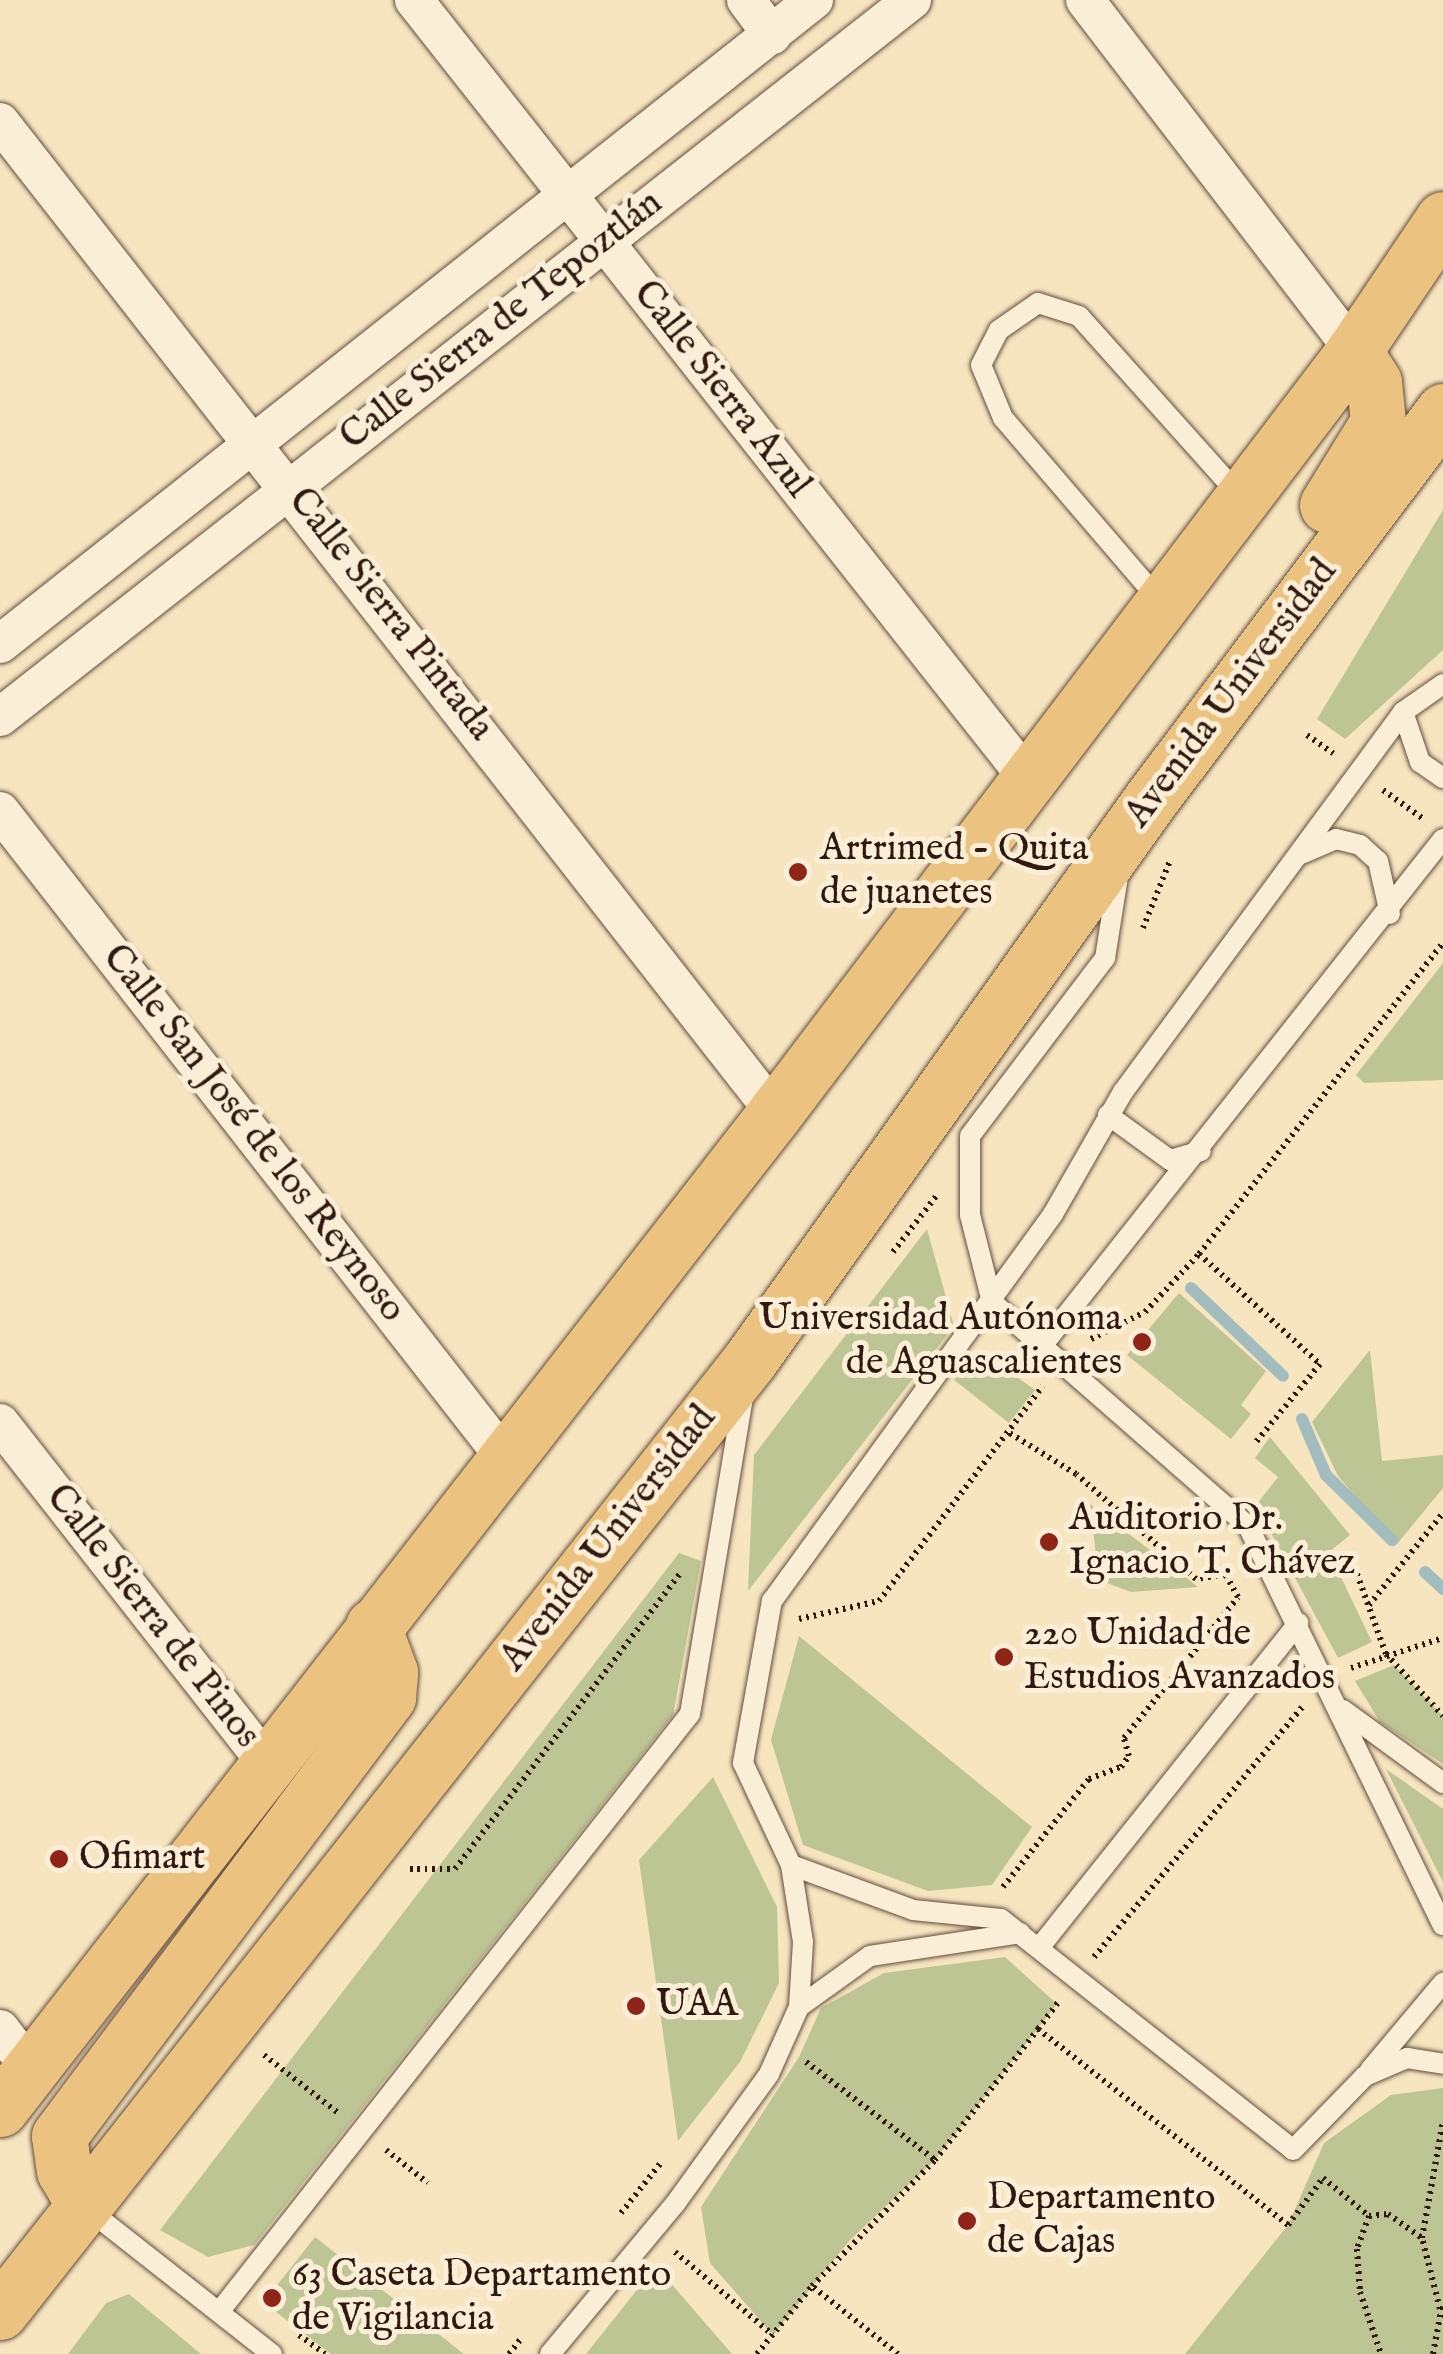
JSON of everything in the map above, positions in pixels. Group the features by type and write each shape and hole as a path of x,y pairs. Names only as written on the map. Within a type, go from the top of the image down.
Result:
{"main road":[{"path":"10,2069 267,1764 775,1113 1354,351 1443,218"},
{"path":"1150,826 1177,711 1371,444 1378,400 1354,351"},
{"name":"Avenida Universidad","path":"0,2312 750,1360 1150,826 1443,410"},
{"path":"84,2206 64,2171 59,2136 388,1698 373,1626"}],"street":[{"name":"Calle Sierra Azul","path":"414,0 1029,780"},
{"path":"746,0 772,35"},
{"name":"Calle Sierra de Tepoztlán","path":"0,644 570,197 814,0"},
{"name":"Calle Sierra de Tepoztlán","path":"0,717 912,0"},
{"path":"1084,0 1354,351"},
{"name":"Calle Sierra Pintada","path":"0,122 290,486 775,1113"},
{"name":"Calle San José de los Reynoso","path":"0,811 506,1458"},
{"name":"Calle Sierra de Pinos","path":"0,1423 267,1764"}],"lane":[{"path":"1162,603 1003,418 981,366 999,330 1038,303 1078,316 1243,498"},
{"path":"550,2354 686,2190 769,2074 799,2007 803,1942 790,1865 743,1762 772,1601 992,1302 1108,1115 1294,858 1403,712 1443,684"},
{"path":"1403,712 1420,762 1443,778"},
{"path":"1150,826 1105,958 970,1136 970,1215 992,1302 1038,1351 1248,1526 1342,1708 1443,1925"},
{"path":"1038,1351 1390,914 1443,839"},
{"path":"1294,858 1336,840 1360,844 1378,861 1390,914"},
{"path":"1108,1115 1170,1160 1202,1151"},
{"path":"219,2312 690,1714 750,1360"},
{"path":"1040,1948 1298,1623"},
{"path":"1342,1708 1443,1783"},
{"path":"790,1865 913,1910 1001,1919 1292,2150 1366,2076 1443,1983"},
{"path":"799,2007 870,1956 1020,1933"},
{"path":"1366,2076 1407,2058 1443,2064"},
{"path":"84,2206 272,2354"}],"path":[{"path":"1131,944 1154,914 1150,826"},
{"path":"787,1640 792,1620 879,1602 1058,1368 1098,1334 1145,1312 1199,1254 1443,943"},
{"path":"886,1262 970,1152"},
{"path":"1199,1254 1320,1364 1256,1442"},
{"path":"1001,1919 998,1893 1089,1780 1120,1766 1129,1756 1124,1738 1238,1597 1224,1574 1196,1579 1076,1474 1006,1432"},
{"path":"1368,1606 1443,1513"},
{"path":"349,1869 455,1869 721,1518"},
{"path":"1357,1574 1386,1654 1443,1716"},
{"path":"757,2354 812,2286 935,2160 1077,1978 1326,1678 1386,1654 1443,1638"},
{"path":"1044,1992 1056,2004"},
{"path":"1038,2029 1288,2225 1323,2178 1369,2216 1412,2224 1422,2238 1442,2307 1433,2354"},
{"path":"1422,2238 1443,2121"},
{"path":"613,2223 668,2154"},
{"path":"1369,2216 1357,2249 1360,2292 1381,2354"},
{"path":"674,2251 773,2335"},
{"path":"812,2286 898,2354"},
{"path":"509,2354 533,2324"}],"green space":[{"path":"1443,510 1443,650 1345,739 1317,719"},
{"path":"1443,963 1443,1080 1364,1083 1356,1075"},
{"path":"927,1229 954,1326 748,1591 754,1455"},
{"path":"1179,1293 1266,1371 1241,1405 1251,1414 1231,1439 1127,1355"},
{"path":"1370,1350 1382,1461 1443,1455 1443,1488 1397,1544 1338,1476 1312,1422"},
{"path":"999,1364 1035,1390 1009,1423 954,1380 963,1368"},
{"path":"1270,1437 1350,1535 1329,1552 1372,1642 1338,1658 1256,1505 1278,1477 1255,1458"},
{"path":"1090,1504 1198,1587 1131,1592 1099,1580"},
{"path":"679,1553 701,1561 673,1715 254,2245 208,2257 160,2230"},
{"path":"799,1636 1032,1827 992,1885 928,1891 803,1845 771,1740"},
{"path":"1394,1665 1443,1716 1443,1764 1380,1722 1355,1681"},
{"path":"1386,1769 1443,1809 1443,1882"},
{"path":"713,1777 777,1907 779,1983 740,2062 678,2141 639,1860"},
{"path":"1005,1957 1057,2004 935,2160 850,2240 773,2335 710,2263 701,2207 799,2057 821,2008 884,1973"},
{"path":"1443,2088 1443,2354 1185,2354 1288,2225 1324,2143 1391,2095"},
{"path":"315,2237 464,2354 331,2354 276,2312 287,2299 274,2289"},
{"path":"656,2266 732,2354 586,2354"},
{"path":"129,2294 201,2354 68,2354 106,2303"}],"waterway":[{"path":"1191,1288 1283,1376"},
{"path":"1302,1419 1326,1475 1392,1540"},
{"path":"1425,1572 1443,1589"}],"place":[{"name":"Artrimed - Quita de juanetes","path":"798,872"},
{"name":"Universidad Autónoma de Aguascalientes","path":"1142,1342"},
{"name":"Auditorio Dr. Ignacio T. Chávez","path":"1049,1542"},
{"name":"220 Unidad de Estudios Avanzados","path":"1004,1657"},
{"name":"Ofimart","path":"59,1859"},
{"name":"UAA","path":"636,2006"},
{"name":"Departamento de Cajas","path":"967,2221"},
{"name":"63 Caseta Departamento de Vigilancia","path":"272,2298"}]}
